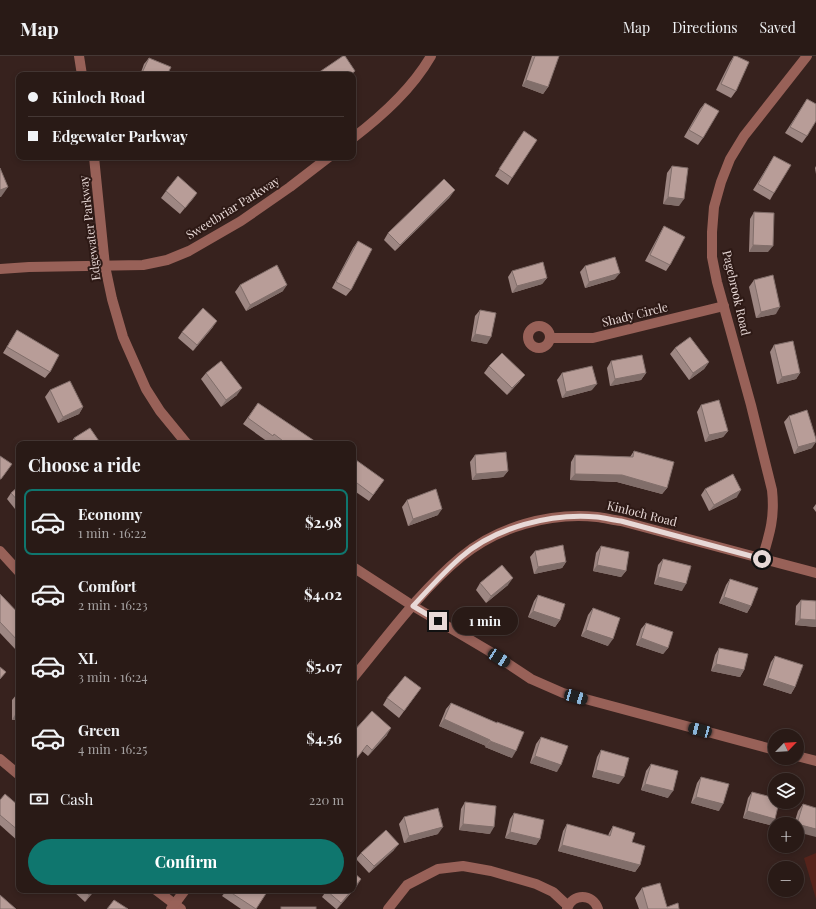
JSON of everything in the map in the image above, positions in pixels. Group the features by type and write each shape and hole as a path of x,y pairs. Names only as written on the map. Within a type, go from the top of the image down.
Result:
{"street":[{"path":"79,56 82,72"},
{"path":"356,136 387,110 413,81 431,56"},
{"name":"Pagebrook Road","path":"762,559 773,522 774,504 772,490 751,405 712,257 714,207 721,182 730,159 744,136 807,56"},
{"name":"Edgewater Parkway","path":"94,160 105,266 123,337 146,389 160,411 185,441"},
{"name":"Sweetbriar Parkway","path":"0,269 143,265 167,260 189,251 241,221 265,205 324,160"},
{"name":"Shady Circle","path":"551,338 593,338 724,306"},
{"name":"Kinloch Road","path":"356,674 413,606 461,557 502,533 547,518 572,516 598,517 621,521 816,573"},
{"path":"0,551 16,569"},
{"path":"356,569 413,606 489,651 531,679 563,693 768,748"},
{"path":"804,758 816,761"},
{"path":"0,759 16,772"},
{"path":"388,909 407,885 438,869 463,866 492,871 536,884 553,892 567,908 574,899 584,897 594,901 598,909"},
{"path":"160,893 176,907 183,893"}],"shaded area":[{"path":"816,853 816,899 804,858"}],"building":[{"path":"343,56 345,56 355,71 354,72 319,72"},
{"path":"535,56 559,56 548,87 526,80"},
{"path":"734,56 749,62 736,91 721,84"},
{"path":"149,58 171,67 168,72 142,72"},
{"path":"807,99 816,104 816,121 807,136 790,127"},
{"path":"705,103 719,111 703,138 689,130"},
{"path":"524,131 537,140 512,178 499,169"},
{"path":"774,156 791,165 774,193 758,184"},
{"path":"672,166 688,168 684,199 668,197"},
{"path":"0,168 8,187 0,190"},
{"path":"178,176 197,193 185,208 166,191"},
{"path":"444,179 455,190 400,245 388,233"},
{"path":"754,212 774,213 773,246 753,245"},
{"path":"664,226 685,237 670,265 650,255"},
{"path":"358,241 372,249 351,290 336,282"},
{"path":"615,257 620,273 589,282 585,266"},
{"path":"543,262 547,278 517,286 512,271"},
{"path":"277,265 287,285 250,305 240,285"},
{"path":"773,275 780,307 761,312 754,280"},
{"path":"203,308 217,321 197,345 182,332"},
{"path":"480,310 496,313 491,337 475,334"},
{"path":"17,330 59,355 50,372 7,347"},
{"path":"690,337 709,362 693,373 675,348"},
{"path":"793,341 800,373 782,377 774,345"},
{"path":"502,353 525,375 512,388 489,366"},
{"path":"642,355 646,373 615,379 611,361"},
{"path":"221,361 242,388 226,400 206,373"},
{"path":"592,366 597,384 566,392 562,373"},
{"path":"70,381 83,407 63,417 50,390"},
{"path":"719,400 728,431 709,435 701,405"},
{"path":"258,403 315,441 283,441 274,434 273,436 248,418"},
{"path":"807,410 816,442 798,447 789,416"},
{"path":"90,428 99,441 76,441 74,438"},
{"path":"634,451 674,462 667,488 622,475 575,474 575,455 633,457"},
{"path":"506,452 508,471 476,474 475,455"},
{"path":"0,456 12,464 1,479 0,479"},
{"path":"356,460 384,480 373,495 356,482"},
{"path":"733,474 741,490 714,505 705,489"},
{"path":"16,489 16,499 11,493"},
{"path":"436,489 442,509 413,519 407,500"},
{"path":"563,545 566,562 538,567 535,551"},
{"path":"601,546 629,552 626,571 597,565"},
{"path":"663,559 691,566 686,584 658,577"},
{"path":"502,565 513,578 491,596 480,583"},
{"path":"730,579 758,588 751,606 724,597"},
{"path":"0,594 16,611 16,639 0,622"},
{"path":"538,595 565,604 560,620 533,611"},
{"path":"801,600 816,601 816,620 800,619"},
{"path":"593,608 620,618 613,639 586,630"},
{"path":"646,623 673,632 668,648 641,638"},
{"path":"719,648 748,654 744,670 716,664"},
{"path":"775,656 803,665 795,687 768,678"},
{"path":"0,667 6,672 0,679"},
{"path":"405,676 421,688 404,711 387,698"},
{"path":"451,703 497,723 524,732 516,751 490,741 444,719"},
{"path":"372,711 391,728 372,750 367,745 356,759 356,729"},
{"path":"541,737 568,746 561,765 535,756"},
{"path":"601,750 629,758 624,777 596,770"},
{"path":"651,764 678,771 673,791 645,784"},
{"path":"701,777 729,784 723,804 696,797"},
{"path":"752,792 768,796 768,809 777,809 775,817 768,817 747,811"},
{"path":"5,794 16,803 16,828 0,815 0,800"},
{"path":"465,802 496,806 494,827 463,824"},
{"path":"804,804 816,808 816,829 804,826 804,817 799,817 802,809 804,809"},
{"path":"438,808 443,827 409,836 404,817"},
{"path":"514,813 544,820 540,839 510,832"},
{"path":"567,824 610,836 613,826 635,833 632,842 645,846 640,865 562,845"},
{"path":"386,830 399,844 374,866 361,853"},
{"path":"356,875 361,879 356,885"},
{"path":"660,883 667,907 678,903 679,909 648,909 642,888"},
{"path":"232,893 266,893 256,909"},
{"path":"329,893 349,893 341,903"},
{"path":"0,895 16,909 0,909"},
{"path":"114,900 128,909 107,909"},
{"path":"281,907 316,907 316,909 281,909"}],"route":[{"path":"438,621 413,606 461,557 502,533 547,518 572,516 598,517 621,521 762,559"}]}
